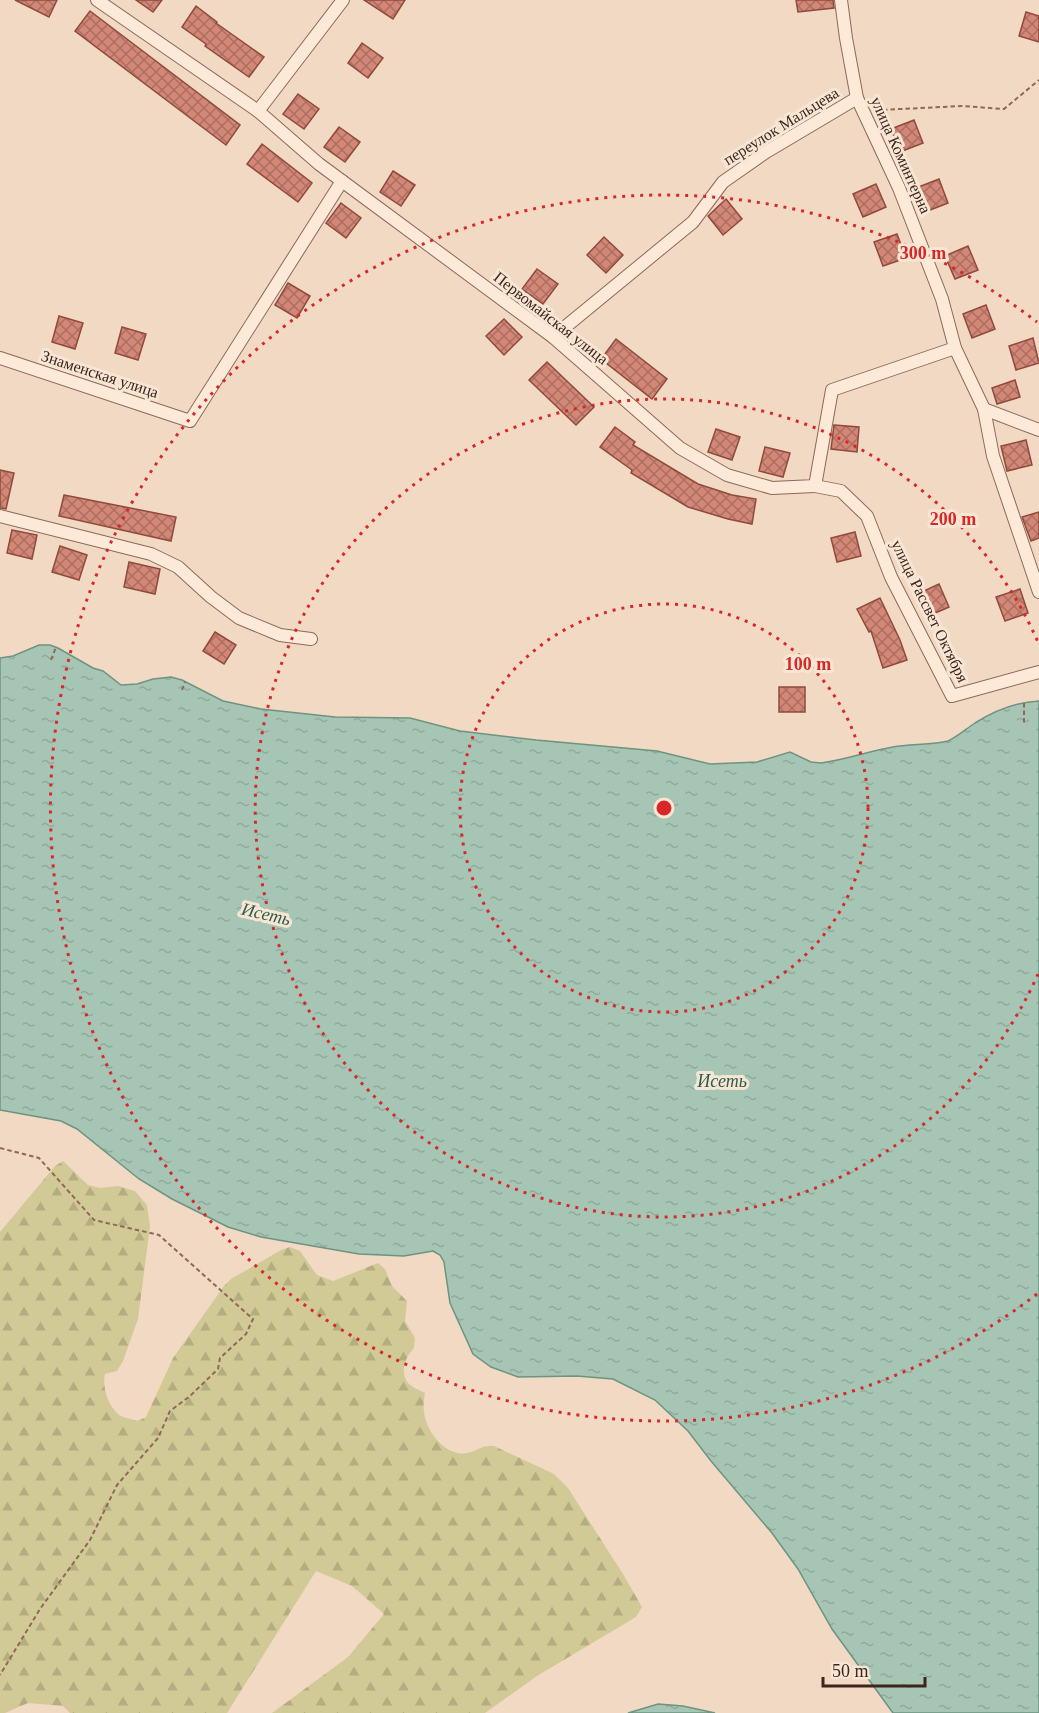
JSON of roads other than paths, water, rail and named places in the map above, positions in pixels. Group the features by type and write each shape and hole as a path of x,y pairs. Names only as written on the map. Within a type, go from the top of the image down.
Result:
{"street":[{"name":"Первомайская улица","path":"97,0 258,111 319,164 553,337 680,448 727,476 771,488 815,486"},
{"path":"258,111 343,0"},
{"name":"улица Коминтерна","path":"842,0 857,98 899,188 942,299 955,348 984,409 993,456 1039,592"},
{"name":"переулок Мальцева","path":"553,337 693,222 723,182 766,152 857,98"},
{"name":"Знаменская улица","path":"0,358 190,421 342,181"},
{"path":"815,486 832,390 955,348"},
{"path":"984,409 1039,430"},
{"name":"улица Рассвет Октября","path":"815,486 841,491 867,516 891,577 952,696 1039,672"},
{"path":"0,516 151,554 178,567 211,597 239,618 280,635 311,639"}],"water":[{"name":"Исеть","path":"39,645 58,648 93,668 103,671 121,685 171,677 182,680 223,701 261,709 335,717 410,718 460,731 657,751 710,764 757,762 790,752 811,762 821,763 893,747 948,741 998,711 1022,703 1039,701 1039,1713 893,1713 832,1629 798,1569 772,1533 688,1431 655,1400 613,1379 577,1376 518,1377 491,1367 473,1354 450,1303 444,1262 440,1255 433,1251 404,1256 359,1254 261,1237 228,1227 172,1199 139,1179 77,1129 61,1121 0,1110 0,658 13,656"},
{"path":"658,1704 683,1706 715,1713 628,1713"}]}
